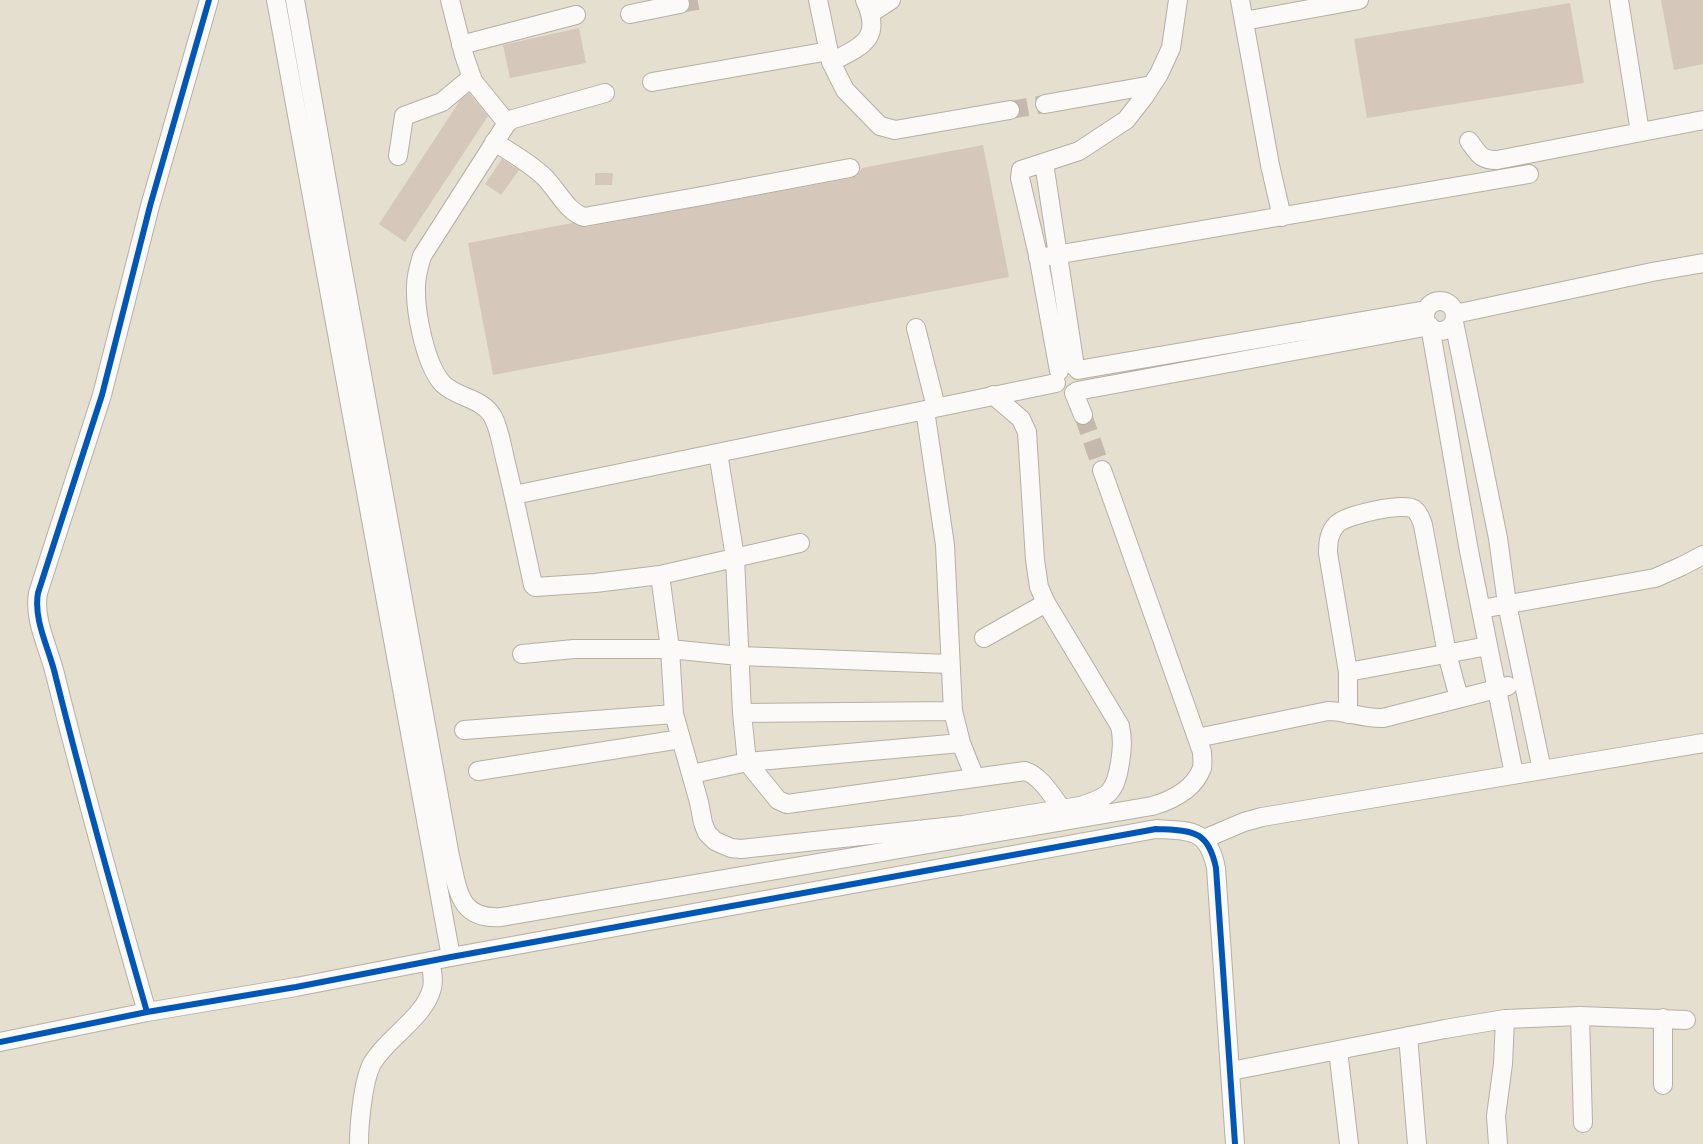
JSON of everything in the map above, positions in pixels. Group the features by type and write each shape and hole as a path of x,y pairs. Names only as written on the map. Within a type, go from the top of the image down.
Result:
{"street":[{"path":"147,1012 80,776 54,668 37,614 36,603 38,592 102,395 150,206 209,0"},
{"path":"276,0 451,957"},
{"path":"295,0 450,856 460,896 465,906 471,912 479,916 489,918 501,917 1152,806 1170,801 1186,791 1195,780 1202,767 1202,752 1102,470"},
{"path":"450,0 461,45 472,77 480,92 507,123"},
{"path":"818,0 830,57 845,90 880,126 894,130 1010,110"},
{"path":"652,82 830,57 866,42 870,32 868,6 891,0"},
{"path":"1240,0 1282,217"},
{"path":"1244,21 1359,0"},
{"path":"1618,0 1640,132"},
{"path":"1075,392 1083,381 1067,373 1038,258 1020,174 1021,170 1079,151 1126,120 1159,74 1170,48 1175,1"},
{"path":"630,14 680,4"},
{"path":"461,45 576,16"},
{"path":"398,156 404,116 442,102 472,77"},
{"path":"1045,104 1152,85"},
{"path":"605,94 513,119 507,123 464,187 422,256 418,266 416,295 418,316 434,373 443,384 452,391 480,404 493,417 514,495 533,585 535,587 595,583 660,575 800,543"},
{"path":"1469,141 1480,156 1486,160 1497,160 1703,120"},
{"path":"494,142 518,156 542,175 558,192 571,210 584,217 673,202 850,168"},
{"path":"1044,163 1057,255 1067,373 1057,387 1064,393 1075,392 1428,318"},
{"path":"1038,258 1529,174"},
{"path":"1454,318 1652,272 1703,263"},
{"path":"1514,774 1481,609 1428,318 1433,303 1442,301 1451,305 1454,318 1498,538 1507,604 1542,770"},
{"path":"514,495 993,395 1067,373 1428,318"},
{"path":"1428,318 1440,331 1450,327 1454,318"},
{"path":"916,328 930,408 945,545 953,711 961,743 974,778"},
{"path":"1075,392 1083,415"},
{"path":"660,575 670,649 674,714 692,774 703,823 707,832 722,845 741,849 963,825 1062,809 1097,800 1112,790 1117,782 1123,740 1120,726 1114,713 1046,604 1039,587 1035,560 1027,432 1021,419 993,395"},
{"path":"718,453 735,557 742,713 747,762 778,800 787,804 974,778 1012,771 1025,771 1031,773 1038,779 1062,809"},
{"path":"1348,714 1348,672 1328,553 1328,538 1337,524 1346,519 1370,512 1405,506 1413,508 1419,514 1423,525 1447,654 1459,698"},
{"path":"1481,609 1655,578 1703,555"},
{"path":"984,638 1046,604"},
{"path":"1348,672 1488,646"},
{"path":"522,654 574,650 670,649 740,656 950,664"},
{"path":"1197,738 1328,711 1340,711 1369,719 1383,718 1523,682"},
{"path":"742,713 953,711"},
{"path":"464,730 674,714"},
{"path":"478,771 681,739"},
{"path":"692,774 747,762 961,743"},
{"path":"1204,839 1244,822 1262,817 1703,743"},
{"path":"0,1042 147,1012 296,987 451,957 1156,828 1186,830 1204,839 1212,851 1216,868 1235,1144"},
{"path":"358,1144 363,1098 372,1063 426,1002 432,988 433,974 430,961"},
{"path":"1231,1071 1408,1036 1505,1019 1580,1016 1686,1020"},
{"path":"1580,1016 1583,1123"},
{"path":"1663,1018 1664,1085"},
{"path":"1498,1144 1496,1116 1505,1019"},
{"path":"1408,1036 1417,1144"},
{"path":"1338,1050 1349,1144"}],"building":[{"path":"1661,0 1703,0 1703,64 1674,70"},
{"path":"1570,3 1584,83 1367,118 1354,39"},
{"path":"579,28 586,63 510,78 503,45"},
{"path":"469,93 488,116 405,242 379,224 461,99"},
{"path":"983,145 1009,277 493,375 468,243 572,223 586,227 852,178 857,176 862,168"},
{"path":"502,159 519,170 501,195 485,184"},
{"path":"595,173 613,173 612,185 595,185"}],"tunnel":[{"path":"680,4 703,0"},
{"path":"1010,110 1045,104"},
{"path":"1083,415 1102,470"}],"cycle path":[{"path":"147,1012 100,845 53,667 40,625 37,604 38,593 102,395 150,206 209,0"},
{"path":"0,1042 147,1012 296,987 451,957 1156,829 1179,830 1189,832 1203,839 1213,855 1216,868 1235,1144"}]}
